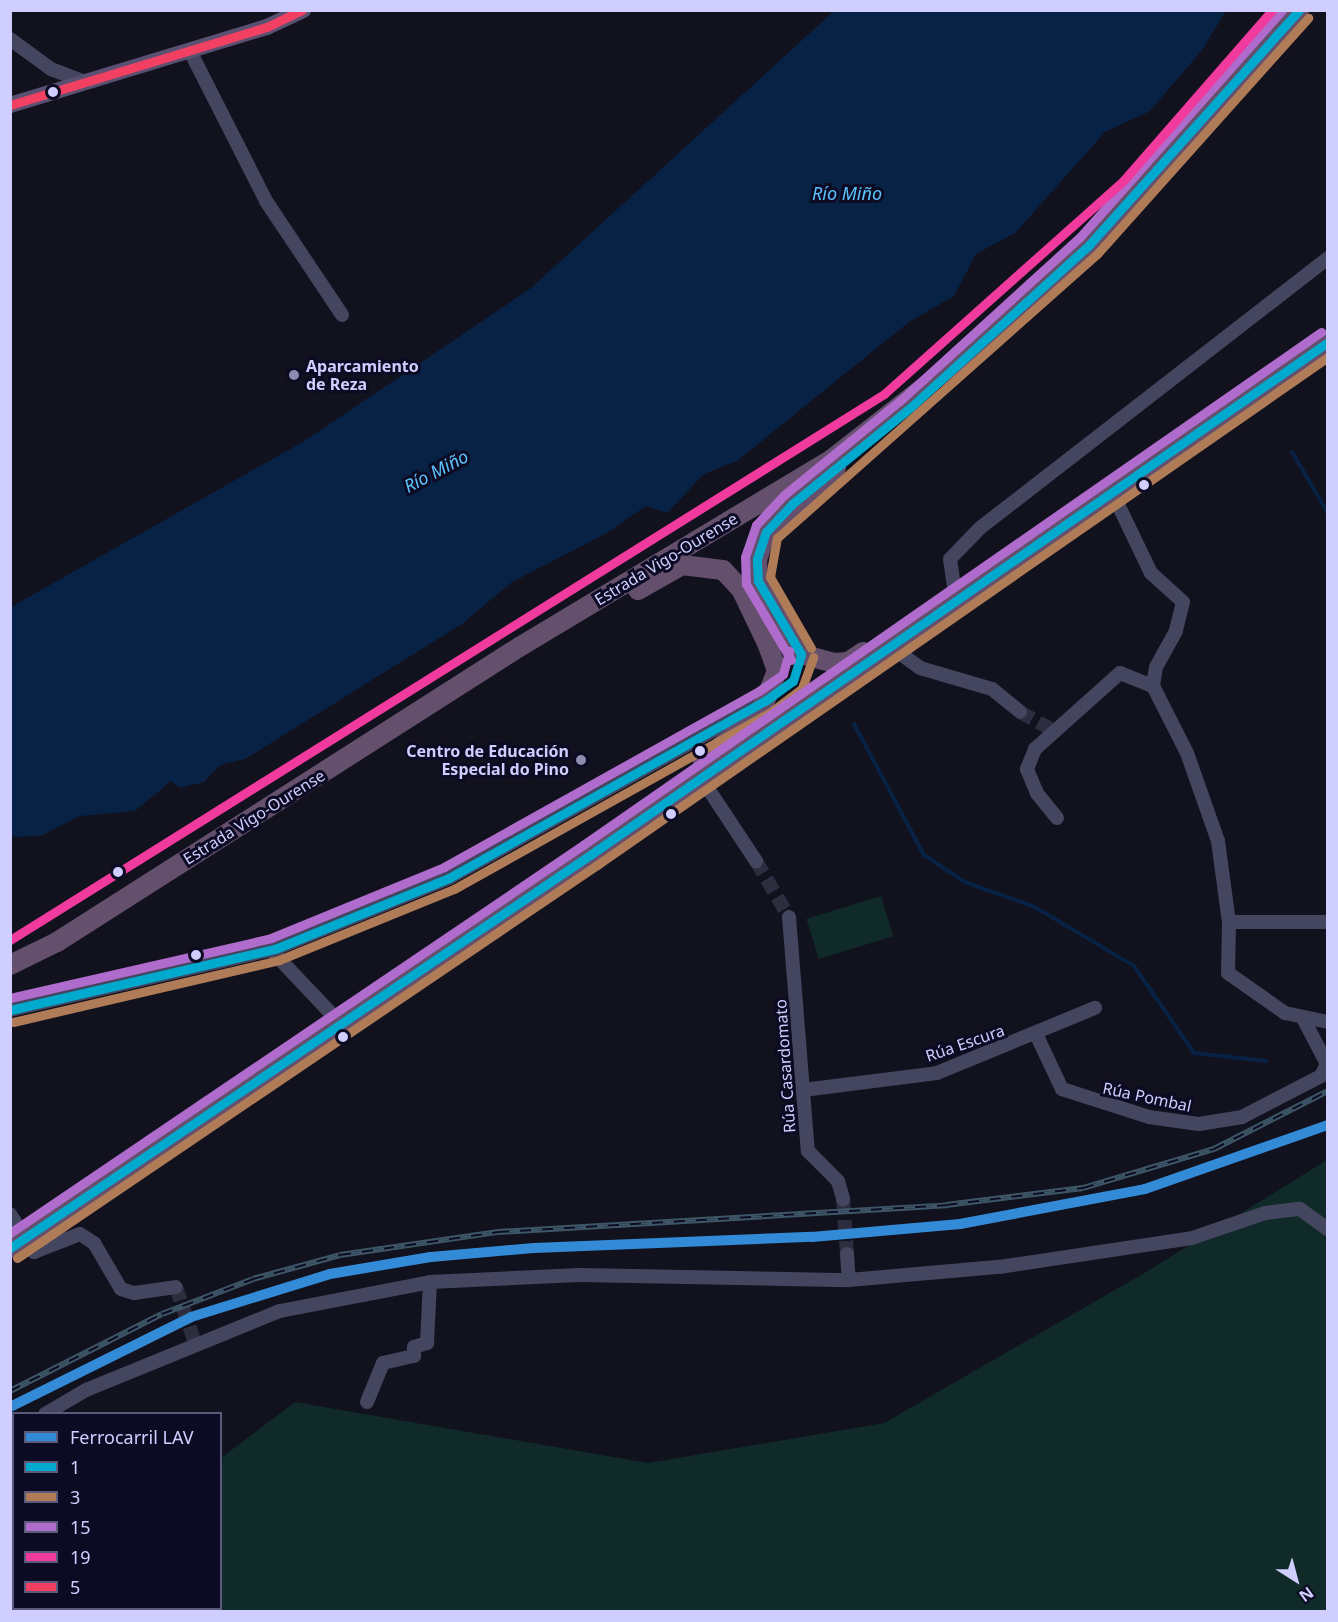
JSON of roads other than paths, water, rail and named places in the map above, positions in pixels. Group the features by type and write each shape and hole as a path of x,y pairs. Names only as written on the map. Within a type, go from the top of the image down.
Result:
{"highway":[{"name":"Estrada Vigo-Ourense","path":"10,965 57,942 376,739 831,459 979,344 1089,244 1299,10"},
{"path":"17,1244 590,855 664,801 1328,342"},
{"path":"957,600 930,607 848,662 815,660 792,644 765,598 758,581 757,559 766,532 792,504 911,407 979,344"},
{"path":"376,739 682,566 723,570 741,589 777,671 761,711 590,855"}],"main road":[{"path":"10,105 267,27 303,10"}],"street":[{"path":"10,39 51,69 85,82"},
{"path":"190,51 266,201 342,315"},
{"path":"957,600 950,559 980,528 1328,258"},
{"path":"1112,492 1151,573 1181,598 1176,631 1156,667 1153,686 1187,753 1218,841 1229,922 1228,973 1285,1013 1328,1022"},
{"path":"890,646 920,668 992,689 1020,712"},
{"path":"1058,818 1037,793 1027,769 1035,749 1119,674 1153,686"},
{"path":"10,1010 270,950 449,878 765,701"},
{"path":"684,747 697,767"},
{"path":"711,793 723,761"},
{"path":"664,801 711,793"},
{"path":"711,793 756,861"},
{"name":"Rúa Casardomato","path":"789,917 808,1151 838,1181 843,1199"},
{"path":"1229,922 1328,922"},
{"path":"270,950 340,1023"},
{"name":"Rúa Escura","path":"803,1090 937,1073 1095,1008"},
{"name":"Rúa Pombal","path":"1036,1034 1062,1089 1149,1117 1199,1124 1242,1117 1321,1076 1327,1064 1303,1018"},
{"path":"47,1412 86,1390 195,1343 280,1311 430,1282 580,1275 849,1280 999,1267 1192,1238 1265,1213 1300,1209 1328,1229"},
{"path":"10,1214 17,1244 34,1252 80,1234 94,1243 120,1289 134,1293 176,1287"},
{"path":"847,1254 849,1280"},
{"path":"367,1402 383,1363 414,1356 414,1347 427,1343 430,1282"}],"water":[{"name":"Río Miño","path":"835,10 1226,11 1202,50 1150,111 1105,132 1015,233 976,254 954,296 909,322 737,461 704,474 667,513 646,506 607,533 512,582 462,624 245,759 220,765 204,782 180,788 171,781 135,811 80,816 41,836 11,837 11,607 306,440 531,288"}],"waterway":[{"path":"1292,452 1328,513"},
{"path":"854,724 924,855 965,882 1035,907 1134,966 1194,1053 1267,1061"}],"tunnel":[{"path":"1020,712 1052,730"},
{"path":"756,861 789,917"},
{"path":"843,1199 847,1254"},
{"path":"176,1287 195,1343"}],"railway":[{"path":"10,1391 162,1314 253,1279 340,1255 498,1232 946,1205 1083,1188 1214,1149 1328,1091"}],"rail line":[{"name":"LAV","path":"10,1407 191,1317 330,1274 431,1257 534,1248 812,1237 960,1224 1145,1189 1328,1125"}],"place":[{"name":"Aparcamiento de Reza","path":"294,375"},
{"name":"Centro de Educación Especial do Pino","path":"581,760"}]}
